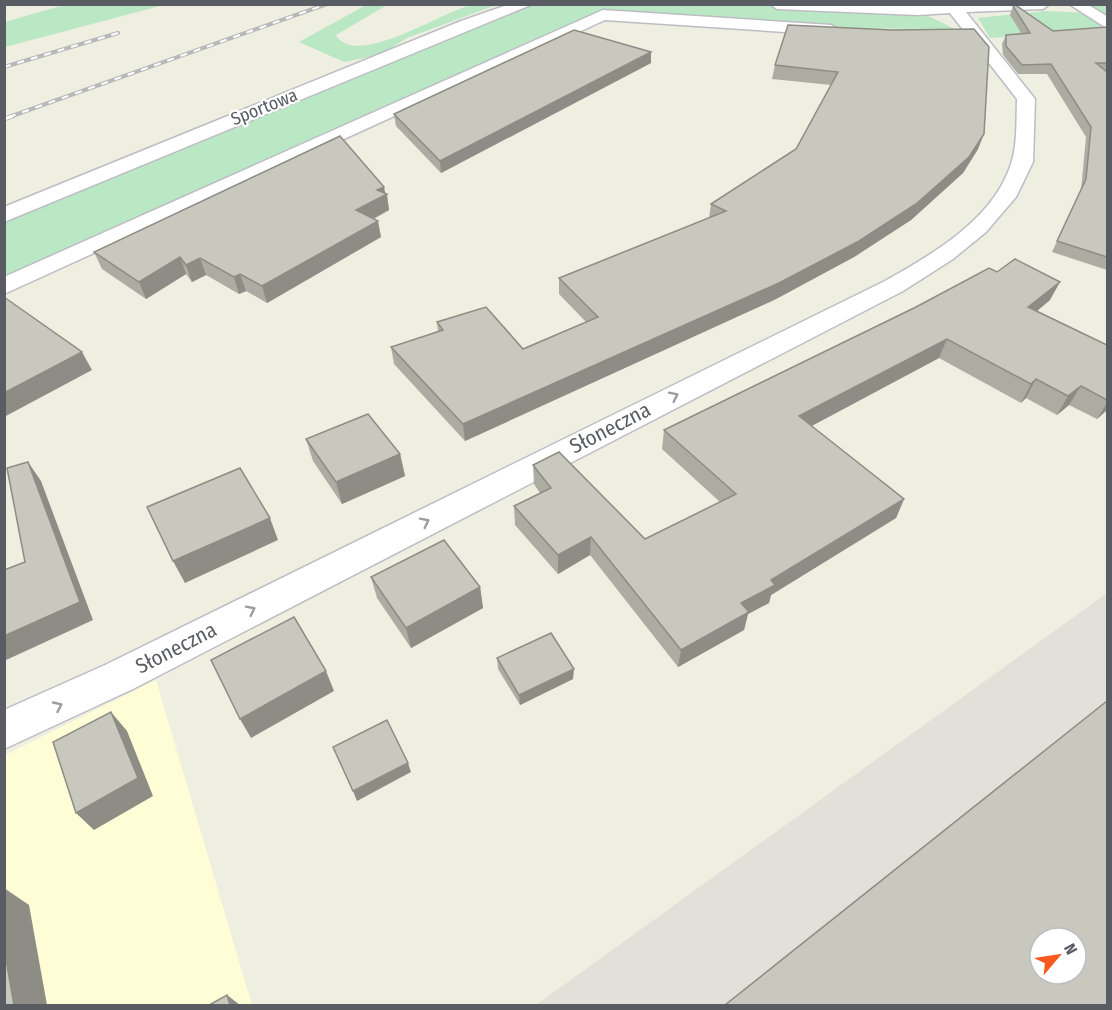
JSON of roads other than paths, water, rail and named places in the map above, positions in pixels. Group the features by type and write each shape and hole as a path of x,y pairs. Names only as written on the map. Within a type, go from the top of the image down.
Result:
{"street":[{"name":"Sportowa","path":"4,215 467,24 526,4"},
{"path":"777,4 960,25 1043,4"},
{"path":"1076,4 1107,24"},
{"path":"4,287 603,15 846,31"},
{"name":"Słoneczna","path":"4,730 119,677 894,286 956,245 995,210 1016,180 1024,153 1026,99 960,25"}],"railway":[{"path":"9,117 327,4"},
{"path":"4,67 118,33"},
{"path":"4,119 13,116"}]}
